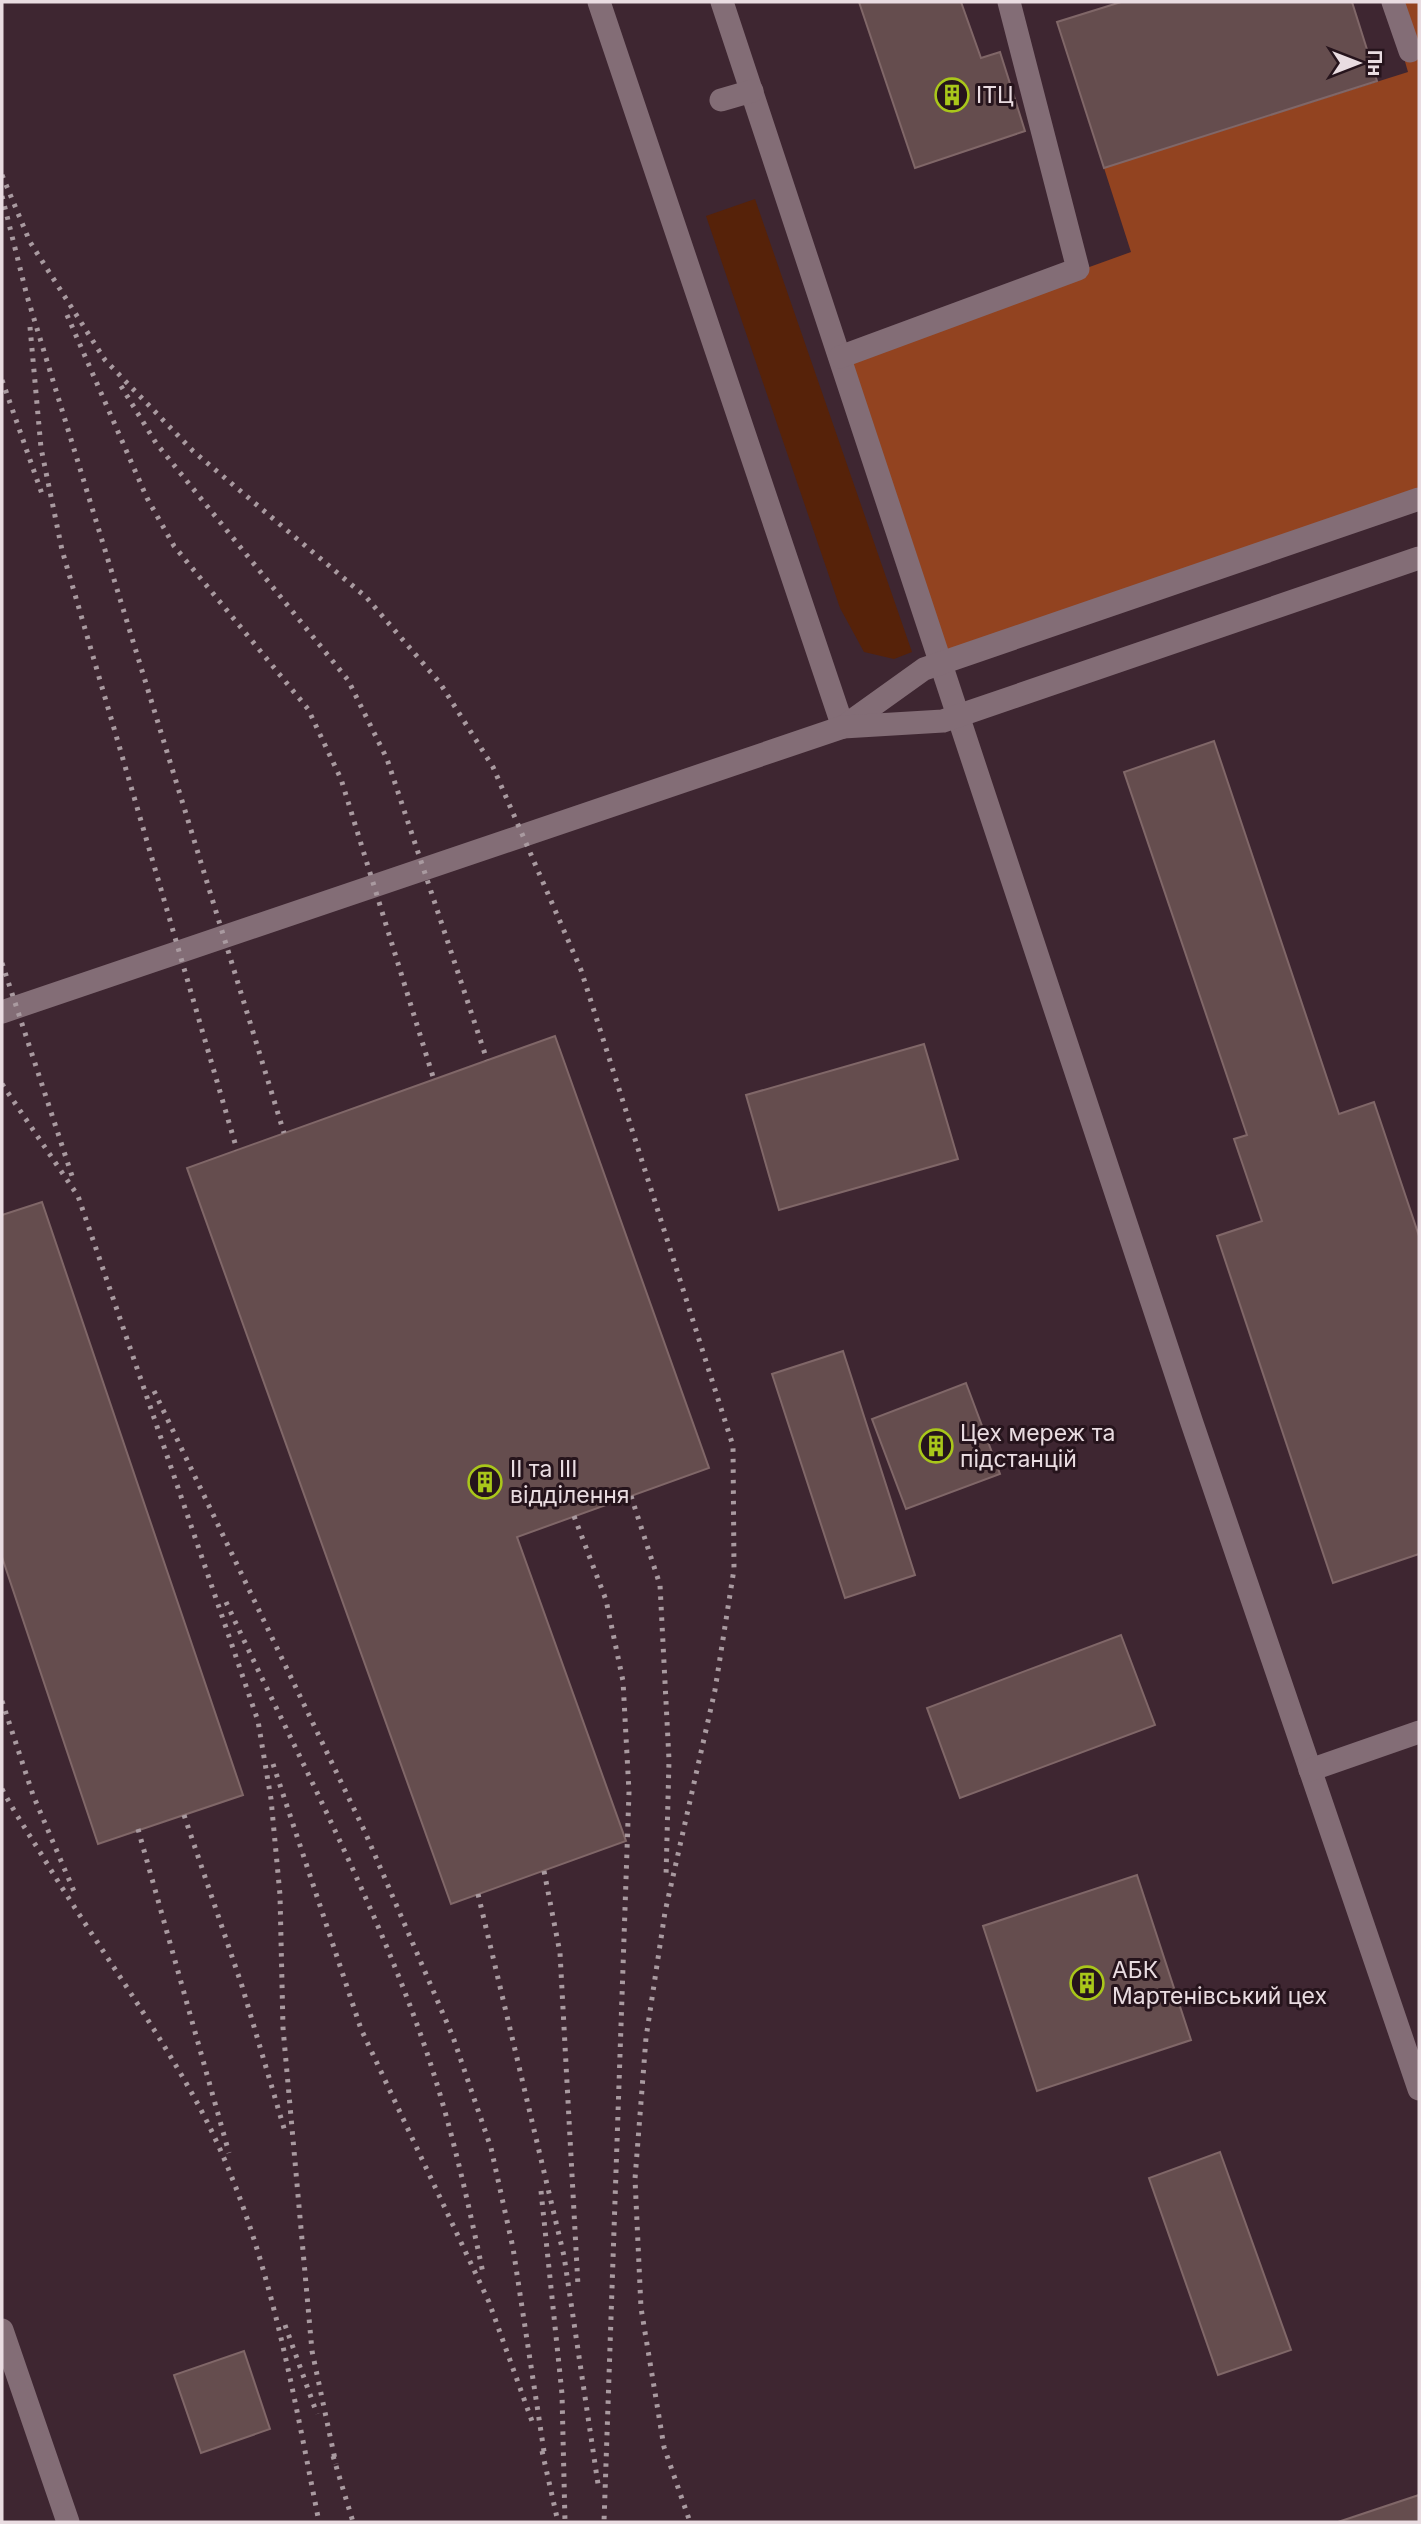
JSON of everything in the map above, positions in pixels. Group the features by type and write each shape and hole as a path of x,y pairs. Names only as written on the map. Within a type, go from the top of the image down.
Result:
{"lane":[{"path":"599,2 843,727"},
{"path":"722,2 1179,1384 1419,2089"},
{"path":"840,357 1078,269 1009,2"},
{"path":"1392,2 1410,51"},
{"path":"721,100 752,91"},
{"path":"843,727 925,669 1419,499"},
{"path":"2,1012 843,727 943,722 1419,558"},
{"path":"1310,1770 1419,1732"},
{"path":"2,2330 68,2522"}],"shaded area":[{"path":"2,2 1419,2 1419,2522 2,2522"},
{"path":"1388,2 1419,2 1419,499 942,663 840,357 1131,252 1104,168 1408,72"},
{"path":"755,199 912,652 894,659 864,652 840,608 706,216"}],"building":[{"name":"ІТЦ","path":"859,2 961,2 981,58 1000,52 1025,131 915,168"},
{"path":"1121,2 1352,2 1377,81 1104,168 1057,22"},
{"path":"1214,741 1339,1114 1374,1102 1419,1236 1419,1554 1333,1583 1217,1236 1262,1221 1234,1139 1247,1135 1124,772"},
{"name":"II та III відділення","path":"555,1036 709,1468 517,1537 626,1841 451,1904 187,1168"},
{"path":"924,1044 958,1159 779,1210 746,1095"},
{"path":"42,1202 243,1795 98,1844 2,1557 2,1215"},
{"path":"843,1351 915,1575 845,1598 772,1374"},
{"name":"Цех мереж та підстанцій","path":"966,1383 1000,1474 906,1509 872,1419"},
{"path":"1121,1635 1155,1725 960,1798 927,1708"},
{"name":"АБК Мартенівський цех","path":"1137,1875 1191,2040 1037,2091 983,1926"},
{"path":"1220,2152 1291,2350 1218,2375 1149,2178"},
{"path":"244,2351 270,2429 201,2453 174,2375"},
{"path":"1419,2495 1419,2522 1338,2522"}],"railway":[{"path":"2,175 30,242 105,360 193,451 366,597 440,683 493,767 581,970 733,1446 734,1569 715,1690 665,1912 646,2038 635,2179 641,2308 664,2447 690,2522"},
{"path":"2,196 27,296 284,1133"},
{"path":"67,315 147,498 174,546 308,709 341,779 434,1080"},
{"path":"30,327 41,448 62,550 237,1150"},
{"path":"2,380 42,494"},
{"path":"121,386 156,443 348,680 387,759 487,1060"},
{"path":"2,963 73,1179"},
{"path":"2,1084 78,1196 258,1721 271,1799 280,1895 283,2028 312,2351 336,2464"},
{"path":"154,1391 365,1832 453,2037 491,2148 513,2248 545,2458"},
{"path":"631,1496 660,1585 669,1760 666,1877"},
{"path":"574,1516 606,1600 623,1681 629,1792 604,2522"},
{"path":"226,1602 357,1878 404,1990 442,2102 483,2273"},
{"path":"2,1701 33,1795 76,1896"},
{"path":"273,1764 361,2029 489,2302 533,2424"},
{"path":"2,1789 62,1888 163,2044 200,2108 223,2157 243,2207 274,2310 319,2522"},
{"path":"184,1815 242,1986 286,2135"},
{"path":"138,1829 229,2153"},
{"path":"544,1871 560,1953 578,2286"},
{"path":"478,1894 564,2256 598,2484"},
{"path":"541,2191 562,2394 565,2522"},
{"path":"285,2325 317,2414"},
{"path":"542,2451 558,2522"},
{"path":"333,2456 353,2522"}],"place":[{"name":"ІТЦ","path":"952,95"},
{"name":"Цех мереж та підстанцій","path":"936,1446"},
{"name":"II та III відділення","path":"485,1482"},
{"name":"АБК Мартенівський цех","path":"1087,1983"}]}
